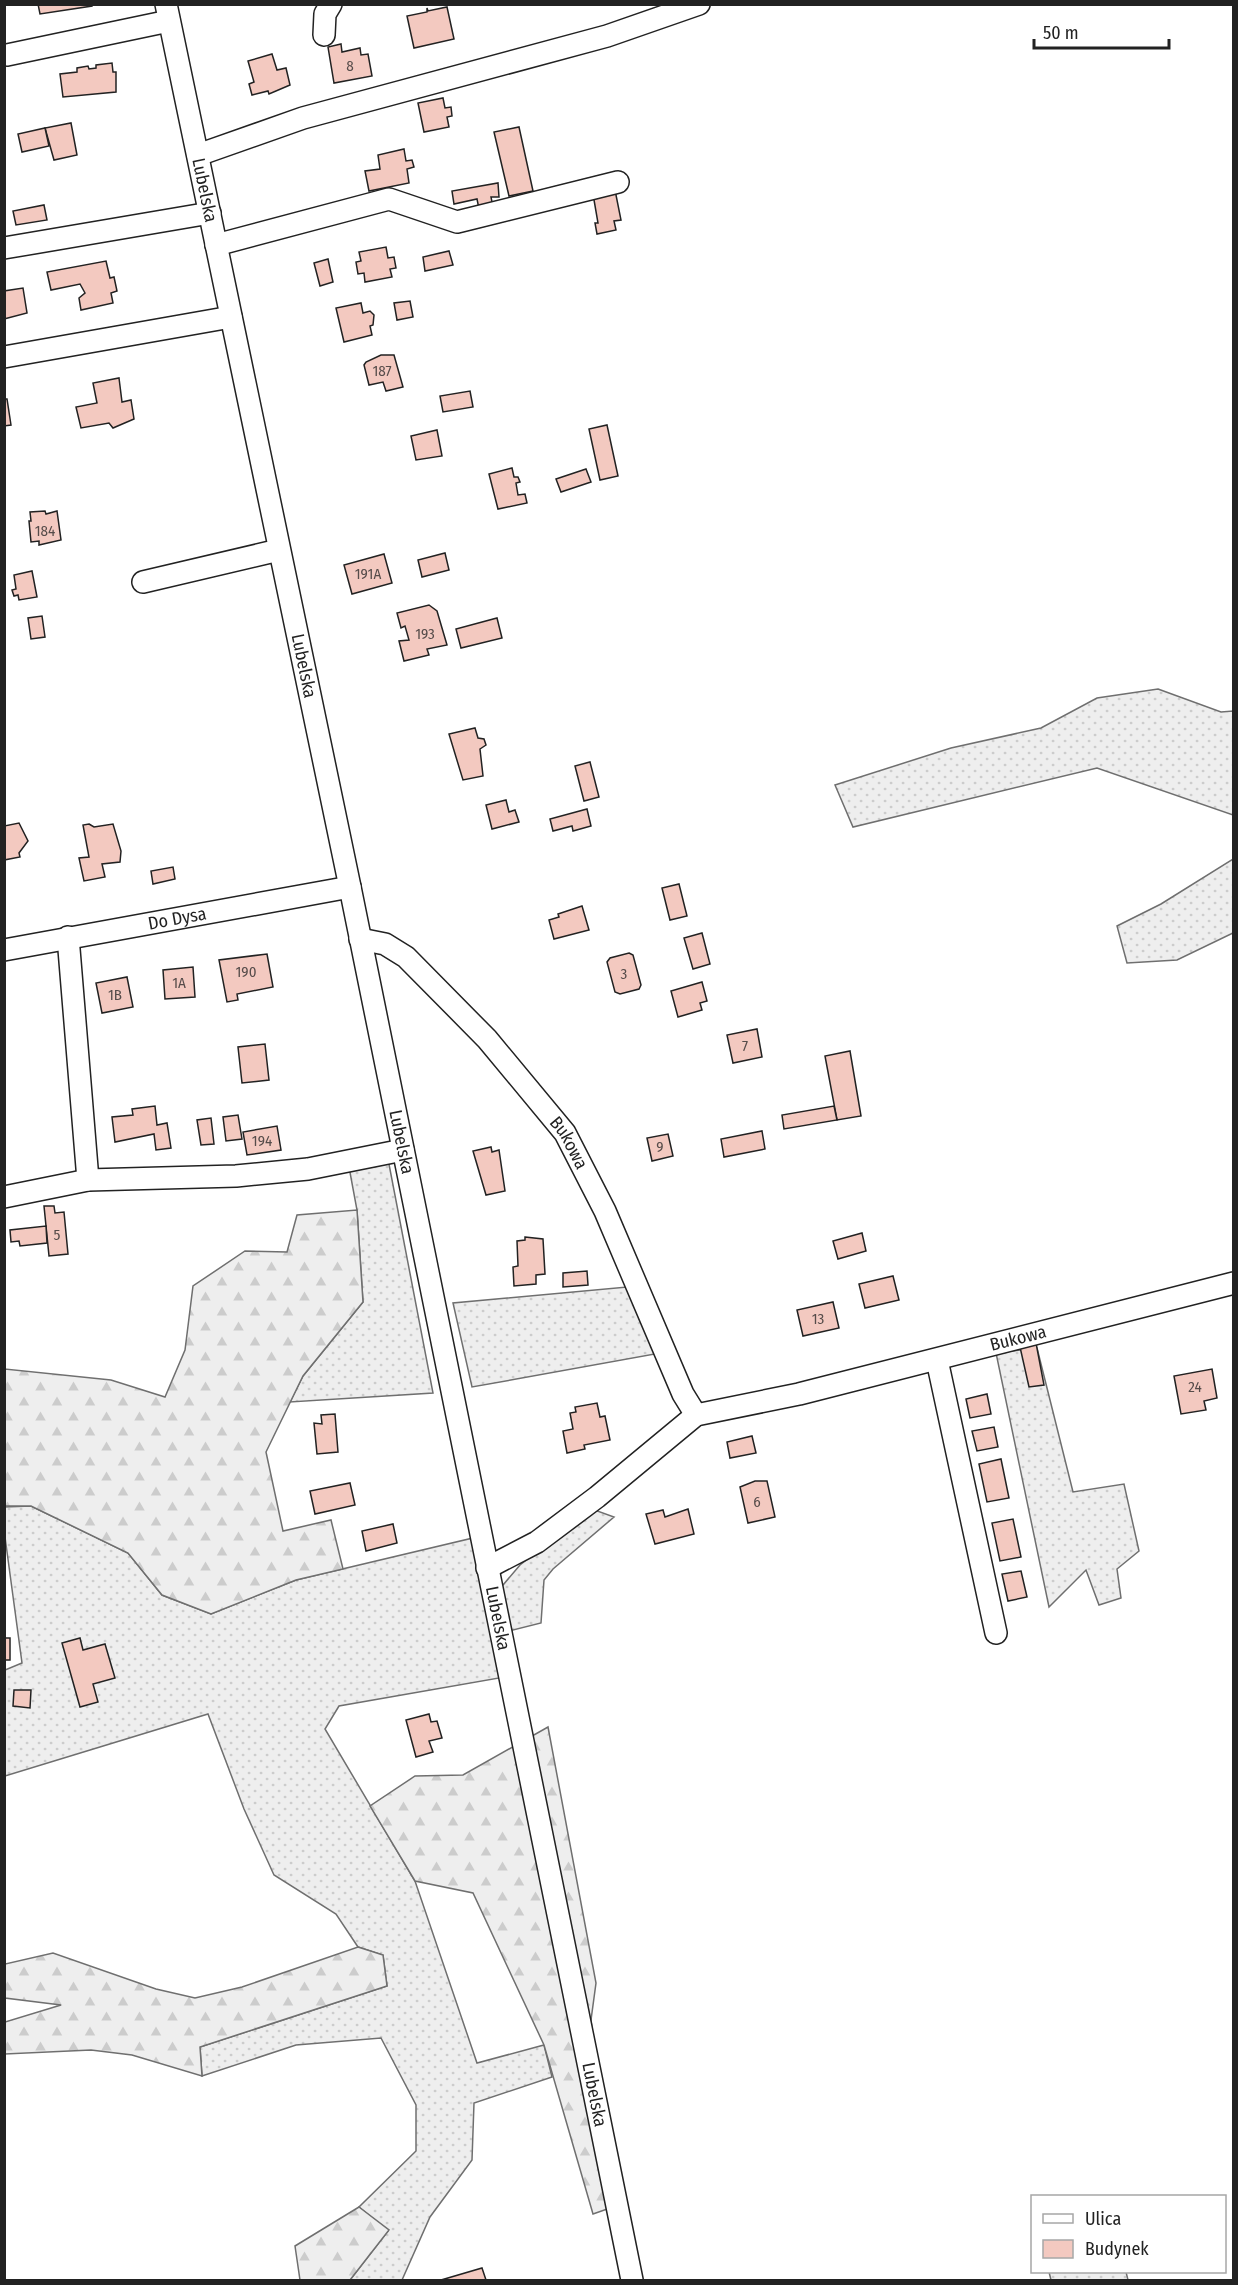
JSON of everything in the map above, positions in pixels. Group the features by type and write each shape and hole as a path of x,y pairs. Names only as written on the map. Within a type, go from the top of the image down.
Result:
{"street":[{"path":"324,35 325,14 331,4"},
{"path":"198,155 303,118 607,36 699,4"},
{"path":"7,55 168,13"},
{"name":"Lubelska","path":"168,13 350,887 632,2280"},
{"path":"216,245 389,199 457,222 618,182"},
{"path":"4,248 210,213"},
{"path":"4,357 231,317"},
{"path":"142,582 279,550"},
{"name":"Do Dysa","path":"4,950 350,887"},
{"path":"68,937 88,1180"},
{"name":"Bukowa","path":"360,939 385,944 406,957 487,1039 565,1133 605,1211 683,1394 696,1415"},
{"path":"4,1197 88,1180 236,1176 308,1168 403,1150"},
{"name":"Bukowa","path":"487,1568 537,1542 597,1497 696,1415 800,1394 1233,1283"},
{"path":"937,1360 996,1633"}],"green space":[{"path":"1158,689 1221,712 1233,711 1233,815 1097,768 853,827 835,785 951,748 1041,728 1097,698"},
{"path":"1233,859 1233,933 1177,960 1127,963 1117,926 1161,904"},
{"path":"388,1159 433,1393 290,1402 303,1376 363,1302 357,1210 349,1167"},
{"path":"357,1210 363,1302 303,1376 266,1452 283,1531 331,1520 343,1569 296,1580 211,1614 162,1595 128,1553 31,1506 5,1506 5,1369 111,1380 165,1397 185,1350 193,1286 245,1251 287,1252 297,1215"},
{"path":"638,1286 666,1352 472,1387 453,1303"},
{"path":"1037,1348 1073,1492 1124,1484 1139,1551 1117,1569 1121,1598 1099,1605 1086,1570 1049,1607 996,1353"},
{"path":"31,1506 128,1553 162,1595 211,1614 296,1580 473,1538 486,1590 503,1585 520,1565 592,1509 614,1517 553,1569 544,1580 541,1623 497,1634 505,1677 339,1706 325,1729 415,1881 477,2063 544,2045 552,2077 474,2103 472,2160 430,2217 402,2280 350,2280 388,2231 359,2207 416,2151 416,2105 381,2038 296,2045 202,2076 200,2047 387,1986 383,1955 358,1947 336,1914 274,1875 244,1809 208,1714 5,1776 5,1670 22,1663 5,1537 4,1507"},
{"path":"548,1727 596,1983 591,2020 613,2207 593,2214 544,2045 473,1893 415,1881 370,1806 415,1776 463,1775"},
{"path":"358,1947 383,1955 387,1986 200,2047 202,2076 132,2055 91,2050 5,2054 5,2022 61,2005 5,1998 5,1964 53,1953 156,1989 195,1998 242,1987"},
{"path":"359,2207 389,2230 350,2280 300,2280 295,2246"},
{"path":"1049,2273 1126,2273 1128,2280 1051,2280"}],"building":[{"path":"38,4 92,4 92,6 40,14"},
{"path":"447,7 454,39 414,48 407,16 427,12 427,8 428,11"},
{"path":"341,44 342,52 360,48 361,55 368,54 372,76 334,83 328,47"},
{"path":"272,54 277,70 286,68 290,85 269,94 268,91 252,95 249,84 254,82 248,61"},
{"path":"112,63 113,72 116,72 116,92 63,97 60,74 77,72 77,68 88,66 89,69 96,68 96,65"},
{"path":"443,98 445,108 451,107 452,116 447,117 449,127 424,132 418,103"},
{"path":"71,123 77,155 54,160 45,128"},
{"path":"519,127 533,191 509,196 494,132"},
{"path":"45,128 49,146 22,152 18,134"},
{"path":"404,149 406,161 412,160 414,167 407,169 409,183 369,191 365,171 380,169 378,155"},
{"path":"498,183 499,197 491,197 493,207 479,209 477,199 454,204 452,191"},
{"path":"615,190 621,220 614,221 616,230 597,234 595,223 598,223 593,194"},
{"path":"44,205 47,220 16,225 13,211"},
{"path":"386,247 388,258 394,257 396,268 390,269 392,277 365,282 364,273 358,274 356,262 361,261 359,252"},
{"path":"449,251 453,265 425,271 423,257"},
{"path":"328,259 333,282 320,286 314,263"},
{"path":"106,261 110,278 114,277 117,291 111,293 113,303 81,310 79,298 85,293 80,284 51,290 47,272"},
{"path":"23,288 27,313 4,319 4,291"},
{"path":"410,301 413,317 397,320 394,303"},
{"path":"361,303 363,313 370,311 374,315 373,325 370,326 372,335 344,342 336,308"},
{"path":"381,355 394,355 403,387 386,391 383,382 369,385 364,365"},
{"path":"119,378 122,402 131,400 134,419 113,428 109,423 81,428 76,407 97,403 93,383"},
{"path":"470,391 473,407 443,412 440,396"},
{"path":"4,399 7,399 11,425 4,426"},
{"path":"607,425 618,476 600,480 589,429"},
{"path":"437,430 442,456 416,460 411,436"},
{"path":"512,468 514,477 518,477 520,482 516,483 518,495 525,494 527,503 498,509 489,474"},
{"path":"586,469 591,482 561,492 556,479"},
{"path":"45,511 46,514 57,511 61,540 39,545 39,541 31,542 30,512"},
{"path":"445,553 449,570 422,577 418,560"},
{"path":"384,554 392,583 352,594 344,565"},
{"path":"32,571 37,597 19,600 18,595 14,596 12,590 16,589 14,575"},
{"path":"429,605 437,611 447,645 427,649 429,655 404,661 399,641 409,640 405,626 401,628 397,613"},
{"path":"42,616 45,637 31,639 28,618"},
{"path":"497,618 502,638 461,648 456,629"},
{"path":"475,728 478,738 484,739 486,745 480,749 483,776 463,780 449,734"},
{"path":"590,762 599,797 584,801 575,766"},
{"path":"506,800 509,812 515,810 519,822 492,829 486,805"},
{"path":"587,809 591,826 573,831 572,826 553,831 550,819"},
{"path":"19,823 28,841 19,853 20,857 4,860 4,826"},
{"path":"89,824 94,827 113,824 121,851 120,862 102,864 105,877 84,881 79,858 89,857 83,825"},
{"path":"173,867 175,879 153,884 151,871"},
{"path":"679,884 687,916 670,920 662,888"},
{"path":"582,906 589,930 554,939 549,920 559,917 558,914"},
{"path":"702,933 710,964 693,969 684,938"},
{"path":"629,953 633,955 641,985 639,989 620,994 615,992 607,962 610,958"},
{"path":"267,954 273,987 237,994 238,1000 227,1002 219,960"},
{"path":"193,967 195,997 165,999 163,970"},
{"path":"127,977 133,1007 102,1013 96,983"},
{"path":"702,982 707,1001 700,1003 702,1010 678,1017 671,991"},
{"path":"757,1029 762,1057 733,1063 727,1035"},
{"path":"265,1044 269,1080 242,1083 238,1047"},
{"path":"850,1051 861,1116 837,1120 825,1056"},
{"path":"155,1106 157,1125 167,1123 171,1148 156,1150 154,1134 115,1142 112,1117 133,1115 132,1109"},
{"path":"834,1106 837,1120 784,1129 782,1115"},
{"path":"238,1115 242,1139 226,1141 223,1117"},
{"path":"211,1118 214,1144 201,1145 197,1120"},
{"path":"277,1126 281,1150 247,1155 243,1132"},
{"path":"762,1131 765,1149 724,1157 721,1139"},
{"path":"668,1134 673,1156 652,1161 647,1138"},
{"path":"491,1147 492,1152 499,1150 505,1191 486,1195 473,1151"},
{"path":"44,1206 54,1206 55,1213 64,1212 68,1254 49,1256"},
{"path":"46,1226 47,1243 20,1246 19,1241 11,1242 10,1230"},
{"path":"862,1233 866,1251 838,1259 833,1241"},
{"path":"525,1237 543,1239 545,1274 536,1275 536,1284 514,1286 513,1267 518,1266 517,1241 525,1240"},
{"path":"587,1271 588,1285 563,1287 563,1273"},
{"path":"893,1276 899,1300 865,1308 859,1284"},
{"path":"833,1302 839,1328 803,1336 797,1310"},
{"path":"1036,1343 1044,1385 1029,1387 1020,1347"},
{"path":"1212,1369 1217,1398 1204,1401 1206,1410 1181,1414 1174,1376"},
{"path":"987,1394 991,1414 970,1418 966,1399"},
{"path":"597,1403 600,1417 605,1416 610,1440 584,1445 585,1449 567,1453 563,1431 573,1429 570,1413 576,1412 575,1407"},
{"path":"335,1414 338,1452 317,1454 314,1423 322,1424 321,1415"},
{"path":"994,1427 998,1447 977,1451 972,1431"},
{"path":"752,1436 756,1453 730,1458 727,1442"},
{"path":"1001,1459 1009,1498 987,1502 979,1464"},
{"path":"755,1481 767,1481 775,1517 748,1523 740,1487"},
{"path":"350,1483 355,1505 315,1514 310,1491"},
{"path":"688,1509 694,1534 655,1544 646,1514 663,1510 665,1517"},
{"path":"1013,1519 1021,1557 1000,1561 992,1523"},
{"path":"393,1524 397,1543 366,1551 362,1531"},
{"path":"1021,1571 1027,1597 1008,1601 1002,1574"},
{"path":"4,1638 10,1638 10,1660 4,1660"},
{"path":"80,1638 83,1650 105,1644 115,1678 93,1684 98,1702 80,1707 62,1643"},
{"path":"14,1690 31,1690 30,1708 13,1706"},
{"path":"429,1714 431,1722 437,1721 442,1738 429,1741 433,1752 416,1757 406,1720"},
{"path":"482,2268 486,2280 441,2280"}]}
